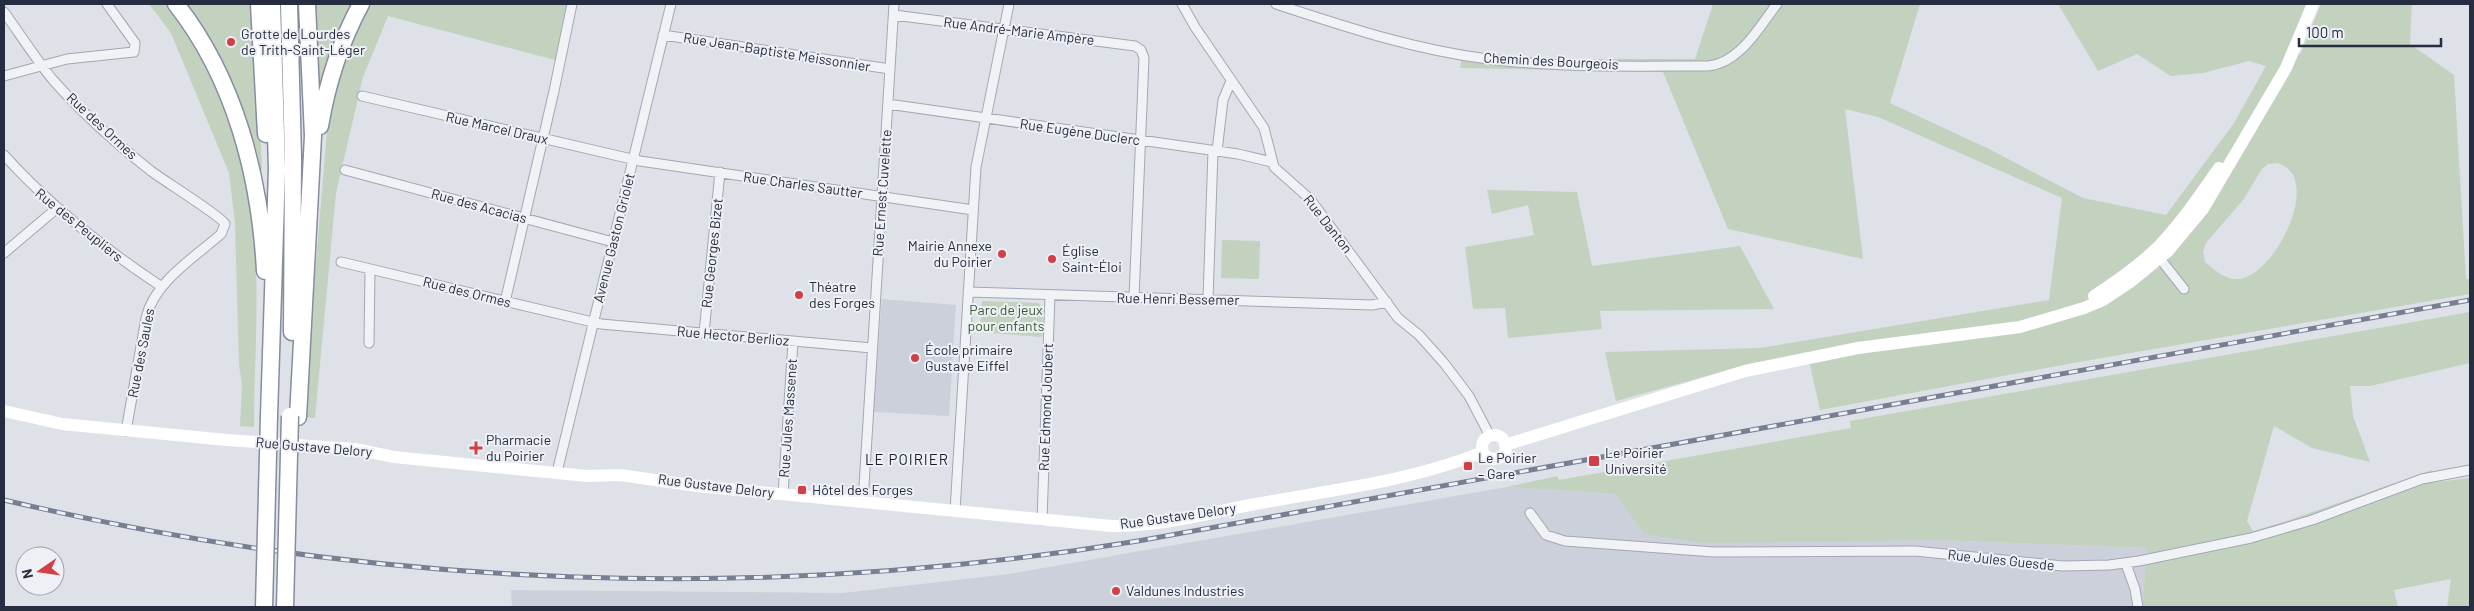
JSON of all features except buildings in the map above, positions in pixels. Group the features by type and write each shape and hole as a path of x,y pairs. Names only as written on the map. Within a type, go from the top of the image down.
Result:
{"highway":[{"path":"176,4 213,62 228,94 242,133 258,210 272,330"},
{"path":"260,4 273,284"},
{"path":"264,607 277,169 272,4"},
{"path":"285,607 288,516 295,474 294,158 289,4"},
{"path":"307,4 313,106 311,200"},
{"path":"294,417 311,200 320,130 329,87 350,26 361,4"}],"street":[{"path":"4,76 42,65 73,59 134,52 135,43 107,4"},
{"path":"505,302 572,4"},
{"name":"Avenue Gaston Griolet","path":"557,472 671,4"},
{"name":"Rue Ernest Cuvelette","path":"863,502 894,4"},
{"path":"955,511 976,160 1009,4"},
{"path":"1182,4 1231,81 1264,128 1272,162"},
{"name":"Chemin des Bourgeois","path":"1276,4 1377,37 1479,57 1578,64 1708,66 1721,64 1736,54 1777,4"},
{"path":"1505,445 1692,387 1772,365 1858,348 2010,328 2065,314 2103,300 2180,238 2203,209 2286,68 2313,4"},
{"name":"Rue des Ormes","path":"4,12 42,65 63,90 132,156 165,182 222,218"},
{"name":"Rue André-Marie Ampère","path":"894,15 1136,46 1143,52 1144,58 1141,141"},
{"name":"Rue Jean-Baptiste Meissonnier","path":"663,35 890,70"},
{"path":"1208,299 1215,151 1223,100 1231,81"},
{"name":"Rue Marcel Draux","path":"362,96 633,159"},
{"name":"Rue Eugène Duclerc","path":"888,104 1215,151 1272,162"},
{"path":"1134,298 1141,141"},
{"name":"Rue des Peupliers","path":"4,156 56,209 109,252 162,287"},
{"name":"Rue Charles Sautter","path":"633,159 973,210"},
{"name":"Rue Danton","path":"1272,162 1275,169 1287,176 1317,207 1398,318 1419,335 1447,367 1469,396 1490,436"},
{"name":"Rue des Acacias","path":"345,170 613,242"},
{"name":"Rue Georges Bizet","path":"704,333 720,172"},
{"path":"4,254 56,209"},
{"name":"Rue des Saules","path":"126,430 146,318 152,300 162,287 224,231 225,224 222,218"},
{"path":"2157,255 2184,289"},
{"name":"Rue des Ormes","path":"341,262 593,322"},
{"path":"369,343 370,269"},
{"name":"Rue Henri Bessemer","path":"968,292 1372,305 1387,302"},
{"name":"Rue Edmond Joubert","path":"1042,520 1050,295"},
{"name":"Rue Hector Berlioz","path":"593,322 872,348"},
{"name":"Rue Jules Massenet","path":"783,494 793,342"},
{"name":"Rue Gustave Delory","path":"4,411 46,422 355,449 394,457 587,476 620,475 697,486 1120,526 1167,521 1389,481 1484,452"},
{"path":"1490,436 1500,437 1505,445 1503,454 1498,458 1489,457 1484,452 1483,444 1490,436"},
{"name":"Rue Jules Guesde","path":"1530,513 1546,535 1565,541 1714,552 1915,552 2072,566 2126,564 2275,532 2422,479 2470,470"},
{"path":"2126,564 2135,589 2138,607"}],"shaded area":[{"name":"École primaire Gustave Eiffel","path":"882,299 956,305 949,416 873,412"},
{"path":"1507,487 1615,494 1644,534 1934,540 2147,548 2142,607 512,607 511,590 843,593 1009,574"}],"green space":[{"path":"149,4 168,4 193,40 208,69 226,112 242,164 255,243 254,427 240,426 242,384 239,365 235,223 229,173 171,33"},
{"path":"183,4 255,4 262,169 255,170"},
{"path":"314,4 357,4 319,94"},
{"path":"371,4 570,4 555,60 388,16 363,77 336,193 315,418 303,417 327,131 338,83 357,31"},
{"path":"1713,4 1920,4 1890,103 1987,148 2083,198 2166,215 2234,123 2266,66 2249,61 2203,73 2171,76 2137,54 2098,71 2058,4 2306,4 2289,48 2300,55 2321,4 2412,4 2410,44 2454,75 2466,279 2470,279 2470,294 2079,362 1820,410 1807,352 1750,364 1616,401 1605,352 1760,348 2049,300 2062,198 1878,117 1845,109 1863,259 1728,229 1663,72 1460,68 1463,51 1543,59 1695,59","holes":["2278,163 2291,172 2296,185 2296,200 2285,235 2264,265 2251,275 2239,279 2229,278 2205,262 2203,251 2206,243 2243,200 2262,169 2268,164"]},
{"path":"1487,190 1577,192 1592,266 1740,246 1774,309 1600,311 1602,329 1508,338 1505,308 1473,309 1465,247 1534,235 1528,205 1492,214"},
{"path":"1222,240 1260,241 1259,279 1221,278"},
{"name":"Parc de jeux pour enfants","path":"982,301 1038,303 1043,308 1042,337 980,332"},
{"path":"2470,312 2470,363 2370,386 2350,386 2353,416 2370,462 2312,448 2274,426 2247,521 2253,531 2432,470 2436,482 2470,478 2470,607 2447,607 2451,579 2394,590 2398,607 2142,607 2147,548 1934,540 1704,543 1644,534 1615,494 1507,487 1557,476 1559,480 1851,428 1850,421"}],"railway":[{"path":"4,500 144,530 285,552 427,568 569,577 711,578 854,573 996,561 1138,541 2470,300"}],"place":[{"name":"Grotte de Lourdes de Trith-Saint-Léger","path":"231,42"},
{"name":"Mairie Annexe du Poirier","path":"1002,254"},
{"name":"Église Saint-Éloi","path":"1052,259"},
{"name":"Théatre des Forges","path":"799,295"},
{"name":"École primaire Gustave Eiffel","path":"915,358"},
{"name":"Pharmacie du Poirier","path":"476,448"},
{"name":"Le Poirier Université","path":"1594,461"},
{"name":"Le Poirier – Gare","path":"1468,466"},
{"name":"Hôtel des Forges","path":"802,490"},
{"name":"Valdunes Industries","path":"1116,591"}],"district":[{"name":"LE POIRIER","path":"907,460"}]}
